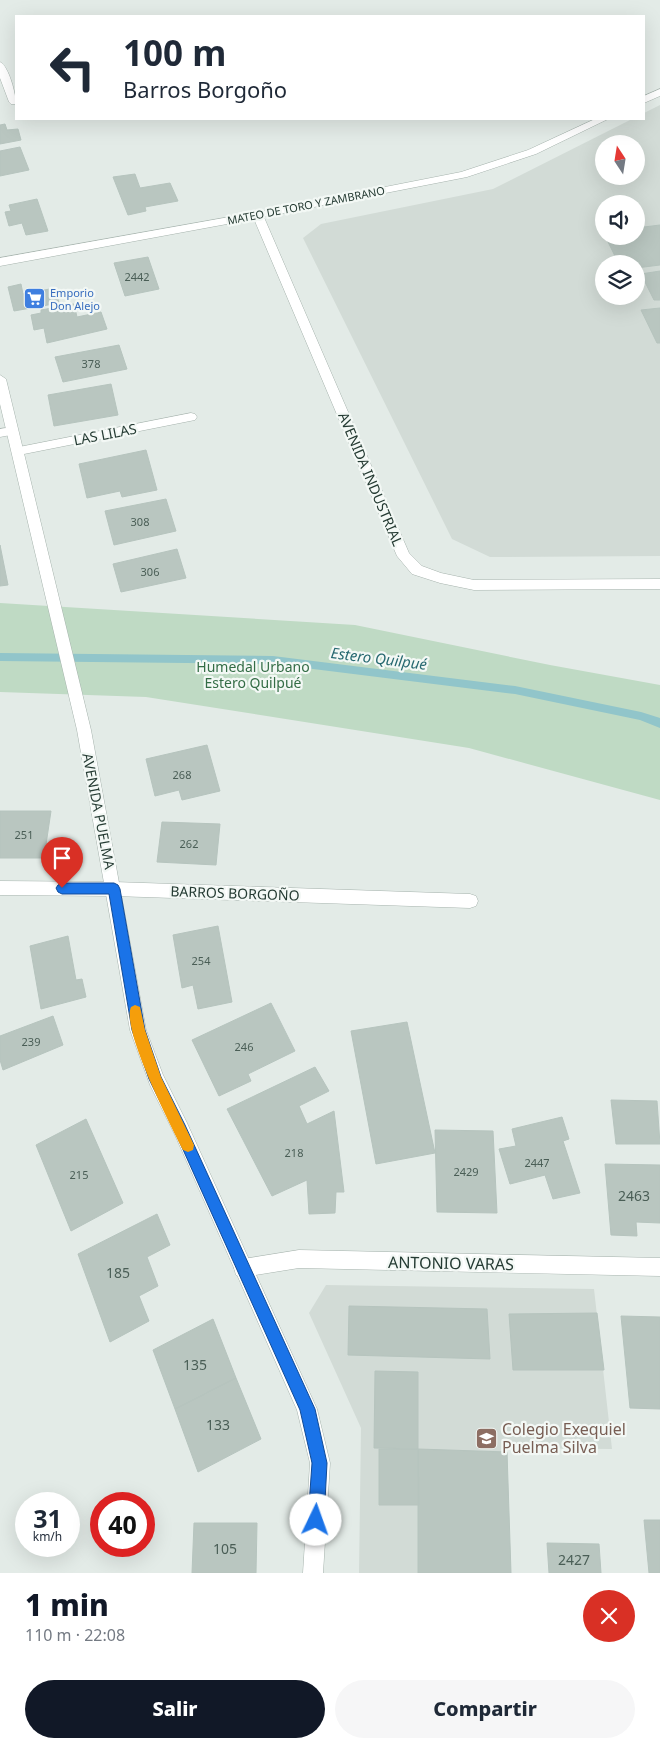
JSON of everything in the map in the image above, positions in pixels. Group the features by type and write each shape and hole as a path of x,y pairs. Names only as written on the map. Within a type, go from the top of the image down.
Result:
{"street":[{"path":"0,65 14,102"},
{"path":"645,100 660,92"},
{"name":"MATEO DE TORO Y ZAMBRANO","path":"0,262 463,175 532,152 601,120"},
{"name":"AVENIDA INDUSTRIAL","path":"258,214 404,556 417,570 440,578 474,585 660,584"},
{"name":"AVENIDA PUELMA","path":"0,379 6,432 19,451 84,730 138,1030 156,1079 181,1129 307,1409 320,1463 313,1573"},
{"name":"LAS LILAS","path":"19,451 191,417"},
{"name":"BARROS BORGOÑO","path":"0,888 114,889 470,901"},
{"name":"ANTONIO VARAS","path":"243,1268 299,1259 660,1267"}],"shaded area":[{"path":"660,105 660,556 490,557 452,539 303,238 321,224 493,189 595,138 595,185 645,185 645,135 600,135 630,120 645,120 645,112"},
{"name":"Colegio Exequiel Puelma Silva","path":"326,1285 594,1289 612,1449 507,1448 511,1573 359,1573 361,1428 309,1313"}],"green space":[{"name":"Humedal Urbano Estero Quilpué","path":"0,603 355,625 550,665 660,685 660,800 469,748 146,697 0,692"}],"building":[{"path":"5,124 7,130 18,129 21,140 0,144 0,125"},
{"path":"20,147 29,170 0,176 0,151"},
{"path":"135,174 140,188 170,183 178,201 145,207 146,211 128,215 113,177"},
{"path":"37,199 48,231 26,235 22,223 9,226 5,212 11,211 9,205"},
{"path":"660,225 660,265 645,267 645,255 614,255 610,245 645,245 645,227"},
{"path":"148,257 159,289 125,296 114,263"},
{"path":"660,271 660,300 654,300 645,282 645,273"},
{"name":"Emporio Don Alejo","path":"21,284 23,294 55,288 59,303 14,311 8,287"},
{"path":"74,304 77,317 101,312 107,329 47,343 44,328 34,330 31,315 41,313 41,310"},
{"path":"660,308 660,343 657,343 641,310"},
{"path":"119,345 127,369 63,382 55,357"},
{"path":"111,384 118,415 54,426 48,395"},
{"path":"146,450 157,490 122,497 120,491 87,498 79,464"},
{"path":"166,499 176,531 114,545 105,511"},
{"path":"0,545 8,585 0,586"},
{"path":"177,549 186,578 121,592 113,564"},
{"path":"207,745 220,791 182,800 179,790 155,796 146,759"},
{"path":"0,811 51,811 44,858 0,858"},
{"path":"162,822 220,824 216,865 157,862"},
{"path":"218,926 232,1002 198,1009 193,985 182,988 173,935"},
{"path":"68,936 76,980 82,979 86,997 41,1009 30,946"},
{"path":"271,1003 295,1051 248,1074 251,1081 219,1096 192,1040"},
{"path":"53,1016 63,1045 3,1070 0,1060 0,1036"},
{"path":"407,1022 435,1153 376,1164 351,1031"},
{"path":"315,1067 329,1091 299,1106 307,1124 334,1111 344,1192 336,1192 335,1213 309,1214 307,1180 272,1196 227,1109"},
{"path":"611,1100 657,1101 660,1144 616,1144"},
{"path":"562,1117 569,1139 563,1141 580,1193 553,1199 545,1175 510,1184 499,1149 516,1146 512,1129"},
{"path":"86,1119 123,1203 71,1231 36,1145"},
{"path":"435,1130 493,1131 497,1213 437,1212"},
{"path":"605,1164 660,1165 660,1223 636,1222 637,1236 611,1235"},
{"path":"157,1214 170,1245 147,1257 158,1286 139,1296 149,1321 110,1342 78,1254"},
{"path":"349,1306 487,1309 490,1359 348,1355"},
{"path":"597,1313 604,1370 513,1370 509,1314"},
{"path":"621,1316 660,1317 660,1409 630,1408"},
{"path":"213,1319 236,1378 175,1409 153,1350"},
{"path":"375,1371 418,1372 418,1449 374,1448"},
{"path":"236,1378 261,1439 198,1472 175,1409"},
{"path":"379,1449 418,1449 419,1505 379,1505"},
{"path":"418,1449 507,1452 511,1573 418,1573"},
{"path":"644,1520 660,1520 660,1573 649,1573"},
{"path":"194,1523 257,1523 256,1573 192,1573"},
{"path":"547,1543 599,1544 601,1573 549,1573"}],"waterway":[{"name":"Estero Quilpué","path":"0,657 273,660 515,690 641,716 660,723"}],"slow traffic":[{"path":"135,1011 138,1030 156,1079 188,1145"}],"place":[{"name":"Emporio Don Alejo","path":"34,298"},
{"name":"Colegio Exequiel Puelma Silva","path":"486,1438"}],"route":[{"path":"62,888 114,889 138,1030 156,1079 181,1129 307,1409 320,1463 316,1520"}]}
